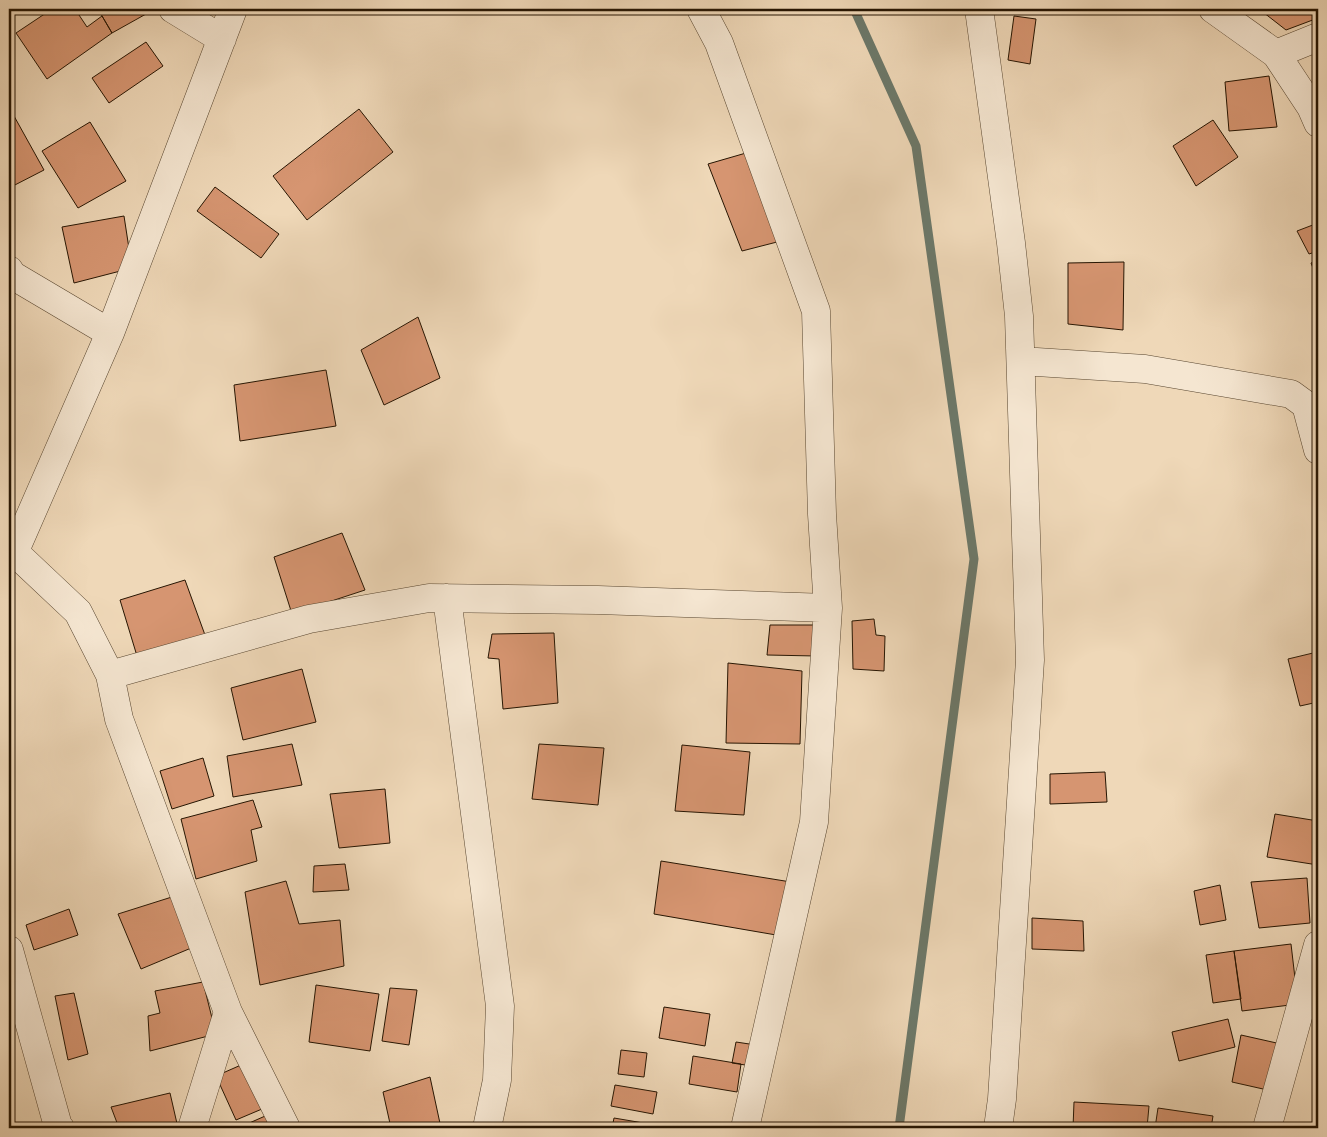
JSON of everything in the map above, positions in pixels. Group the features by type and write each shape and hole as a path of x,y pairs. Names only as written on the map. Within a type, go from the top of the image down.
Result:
{"street":[{"path":"173,9 222,39"},
{"path":"233,9 110,333 10,552 78,612 110,675 119,719 228,1012 286,1128"},
{"path":"701,9 718,43 816,311 822,514 828,608 814,822 745,1128"},
{"path":"979,9 1019,316 1030,660 1002,1099 998,1128"},
{"path":"1213,9 1276,54 1311,108 1318,123"},
{"path":"1276,54 1318,37"},
{"path":"9,270 12,275 110,333"},
{"path":"1021,361 1145,369 1291,394 1306,405 1318,450"},
{"path":"110,675 309,619 429,598 607,600 828,608"},
{"path":"447,598 500,1006 498,1080 487,1128"},
{"path":"1267,1128 1318,945"},
{"path":"9,950 60,1128"},
{"path":"192,1128 228,1012"}],"building":[{"path":"52,9 75,9 87,27 102,16 112,33 47,79 16,33"},
{"path":"98,9 142,9 146,14 112,33"},
{"path":"1259,9 1318,9 1318,18 1286,30"},
{"path":"1014,16 1036,19 1030,64 1008,60"},
{"path":"146,42 163,66 109,103 92,78"},
{"path":"1269,76 1277,127 1229,131 1225,82"},
{"path":"9,107 44,170 9,188"},
{"path":"359,109 393,152 307,220 273,176"},
{"path":"1213,120 1238,157 1196,186 1173,146"},
{"path":"90,122 126,181 78,208 42,151"},
{"path":"746,153 777,242 742,251 708,164"},
{"path":"215,187 279,234 261,258 197,211"},
{"path":"124,216 132,268 74,283 62,227"},
{"path":"1318,223 1318,251 1309,254 1297,231"},
{"path":"1318,260 1318,281 1311,263"},
{"path":"1124,262 1123,330 1068,324 1068,263"},
{"path":"418,317 440,378 384,405 361,350"},
{"path":"326,370 336,426 240,441 234,385"},
{"path":"342,533 365,590 292,614 274,557"},
{"path":"185,580 205,635 137,656 120,600"},
{"path":"874,619 876,635 885,636 884,671 853,669 852,621"},
{"path":"770,625 816,625 816,656 767,655"},
{"path":"554,633 558,703 503,709 499,659 488,658 492,634"},
{"path":"1313,653 1318,677 1318,702 1300,706 1288,659"},
{"path":"728,663 802,671 800,744 726,743"},
{"path":"302,669 316,722 243,740 231,688"},
{"path":"292,744 302,785 233,797 227,756"},
{"path":"539,744 604,748 598,805 532,799"},
{"path":"682,745 750,752 744,815 675,811"},
{"path":"203,758 214,796 172,809 160,771"},
{"path":"1105,772 1107,802 1050,804 1050,774"},
{"path":"385,789 390,843 339,848 330,794"},
{"path":"253,800 262,827 251,830 257,861 196,879 181,819"},
{"path":"1275,814 1318,821 1318,865 1267,857"},
{"path":"661,861 791,882 782,936 654,914"},
{"path":"345,864 349,890 313,892 314,866"},
{"path":"1307,878 1310,923 1259,928 1251,882"},
{"path":"286,881 299,924 340,920 344,966 260,985 245,892"},
{"path":"1220,885 1226,920 1200,925 1194,891"},
{"path":"175,896 196,946 141,969 118,914"},
{"path":"69,909 78,935 34,950 26,925"},
{"path":"1032,918 1083,921 1084,951 1032,949"},
{"path":"1291,944 1298,1004 1242,1011 1234,951"},
{"path":"1234,951 1241,999 1213,1003 1206,955"},
{"path":"203,982 216,1034 150,1051 148,1016 160,1013 155,991"},
{"path":"316,985 379,994 370,1051 309,1042"},
{"path":"390,988 417,990 409,1045 382,1041"},
{"path":"74,993 88,1054 68,1060 55,996"},
{"path":"664,1007 710,1014 705,1046 659,1038"},
{"path":"1228,1019 1235,1047 1179,1061 1172,1032"},
{"path":"1241,1035 1281,1044 1272,1091 1232,1082"},
{"path":"736,1042 756,1045 752,1066 732,1063"},
{"path":"621,1050 647,1053 644,1077 618,1074"},
{"path":"693,1056 741,1064 737,1092 689,1084"},
{"path":"241,1065 262,1109 236,1120 216,1076"},
{"path":"430,1077 441,1128 391,1128 383,1092"},
{"path":"615,1085 657,1092 653,1114 611,1106"},
{"path":"170,1093 178,1128 119,1128 111,1107"},
{"path":"1074,1102 1149,1106 1147,1128 1073,1128"},
{"path":"1158,1108 1213,1116 1211,1128 1155,1128"},
{"path":"272,1113 279,1128 238,1128"},
{"path":"614,1118 673,1128 612,1128"}],"waterway":[{"path":"854,9 916,146 974,559 899,1128"}]}
